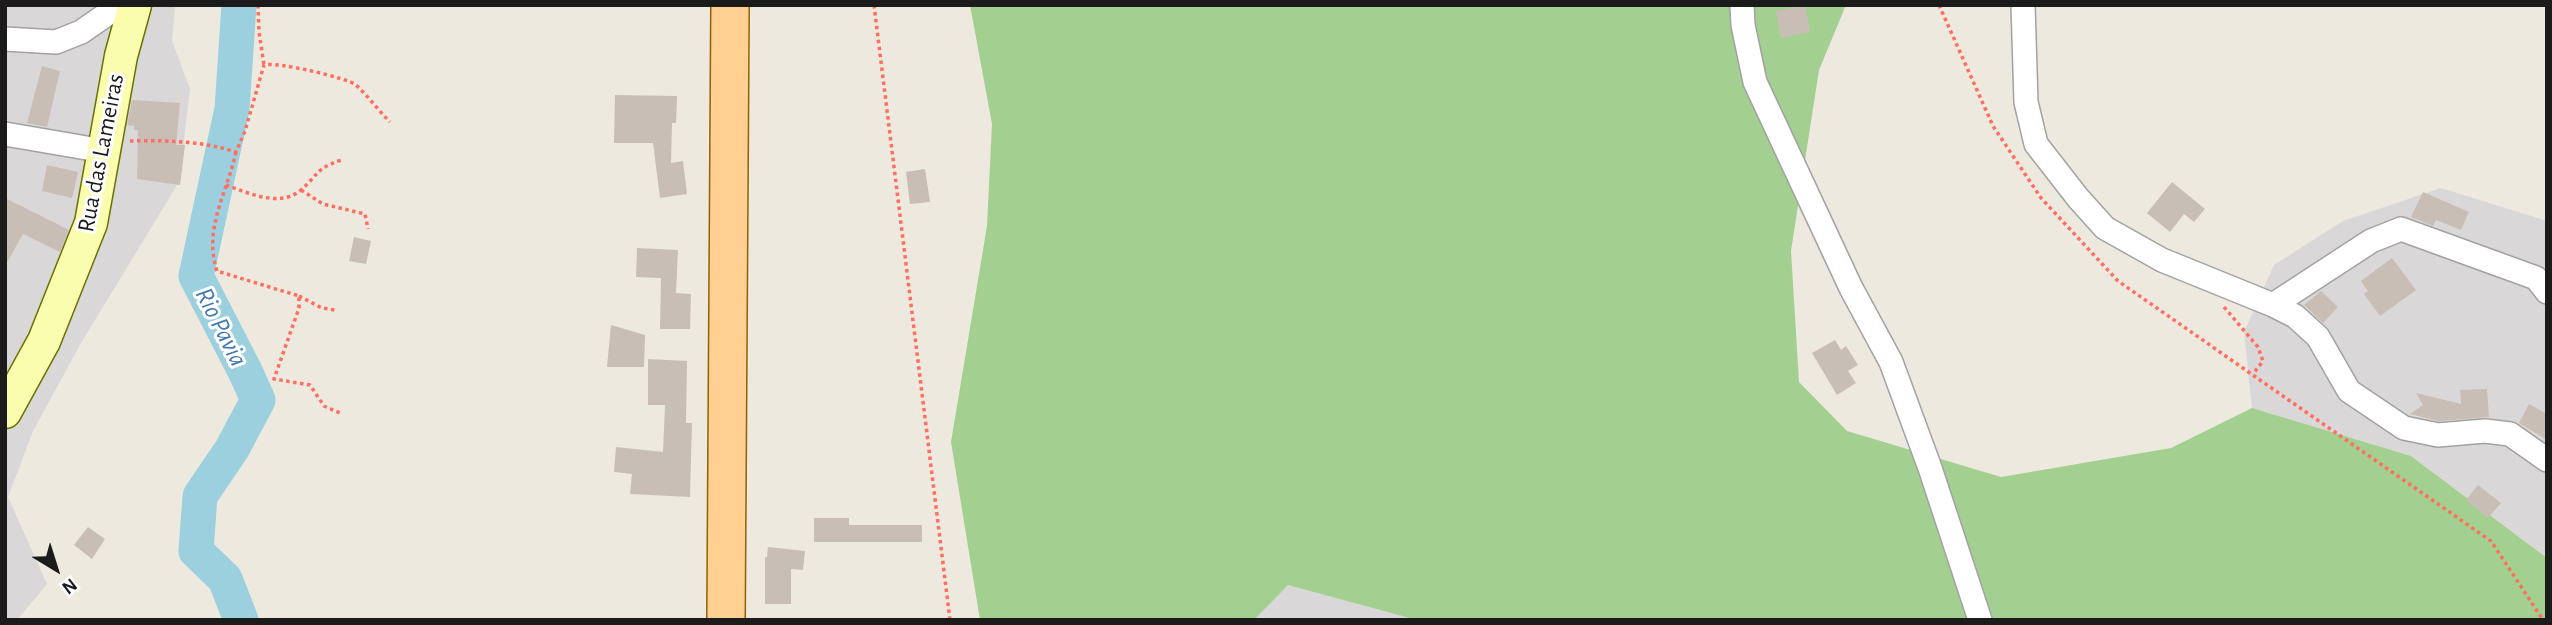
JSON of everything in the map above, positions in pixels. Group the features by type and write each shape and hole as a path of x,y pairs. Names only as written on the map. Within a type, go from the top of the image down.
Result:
{"main road":[{"path":"726,620 730,5"}],"street":[{"path":"1742,5 1743,25 1755,82 1851,288 1891,362 1930,467 1980,620"},
{"path":"2023,5 2026,102 2035,144 2105,228 2162,260 2273,304 2295,316 2318,337 2349,391 2404,428 2438,435 2485,431 2510,434 2547,460"},
{"path":"5,39 56,42 81,32 110,12 135,6"},
{"name":"Rua das Lameiras","path":"5,412 44,341 91,223 121,56 135,6"},
{"path":"5,134 104,149"},
{"path":"2273,304 2371,241 2401,229 2536,278 2547,292"}],"path":[{"path":"258,5 264,65 211,237 212,257 217,271 299,296 322,308 335,310"},
{"path":"874,5 950,620"},
{"path":"1939,5 1993,126 2041,198 2118,281 2491,541 2543,620"},
{"path":"264,65 291,65 348,80 355,84 390,122"},
{"path":"104,149 125,141 156,140 210,144 235,152"},
{"path":"226,185 275,200 301,190 324,166 341,160"},
{"path":"301,190 323,204 365,214 368,229"},
{"path":"2207,278 2228,314 2258,347 2263,360 2253,374"},
{"path":"299,296 299,308 274,379 310,385 324,406 340,413"}],"shaded area":[{"path":"5,5 175,5 172,41 190,89 179,182 81,343 33,431 8,497 47,584 17,620 5,620"},
{"path":"2441,188 2547,221 2547,558 2411,456 2252,408 2244,332 2274,265 2343,221"},
{"path":"1288,584 1417,620 1254,620"}],"green space":[{"path":"970,5 1846,5 1819,70 1791,251 1799,382 1847,431 2001,477 2171,448 2252,408 2411,456 2547,558 2547,620 1417,620 1288,585 1254,620 980,620 951,442 987,226 992,124"}],"building":[{"path":"1805,5 1810,32 1781,38 1776,11"},
{"path":"42,66 60,71 47,127 27,123"},
{"path":"615,95 677,96 676,123 672,123 671,163 683,161 687,194 660,198 653,143 614,143"},
{"path":"132,100 180,103 176,145 185,145 180,185 137,179 138,130 127,125"},
{"path":"47,165 78,172 72,198 42,191"},
{"path":"925,169 930,202 910,204 906,172"},
{"path":"2172,182 2205,209 2194,222 2184,214 2170,232 2147,213"},
{"path":"2423,192 2469,212 2461,230 2436,220 2433,226 2411,217"},
{"path":"5,198 69,230 60,252 23,234 5,266"},
{"path":"354,237 371,241 366,264 349,261"},
{"path":"637,248 678,250 676,293 691,294 690,329 660,329 661,278 636,277"},
{"path":"2392,258 2416,290 2380,316 2364,294 2368,291 2361,281"},
{"path":"2321,291 2338,307 2323,323 2304,305"},
{"path":"611,325 645,335 644,367 607,367"},
{"path":"1835,340 1841,350 1846,346 1858,365 1848,371 1856,383 1837,395 1812,353"},
{"path":"648,359 687,361 686,423 692,423 690,497 630,494 632,474 614,472 616,447 663,452 665,405 648,405"},
{"path":"2487,389 2489,417 2439,421 2410,414 2423,405 2416,393 2461,404 2460,390"},
{"path":"2529,404 2547,414 2547,440 2519,423"},
{"path":"2478,485 2501,503 2488,518 2466,500"},
{"path":"814,518 849,518 849,525 922,525 922,542 814,542"},
{"path":"88,527 105,539 92,559 74,545"},
{"path":"768,547 805,551 803,570 791,569 791,604 765,604 765,557"}],"waterway":[{"name":"Rio Pavia","path":"239,5 232,109 196,276 258,400 232,449 200,496 196,551 225,579 241,620"}]}
